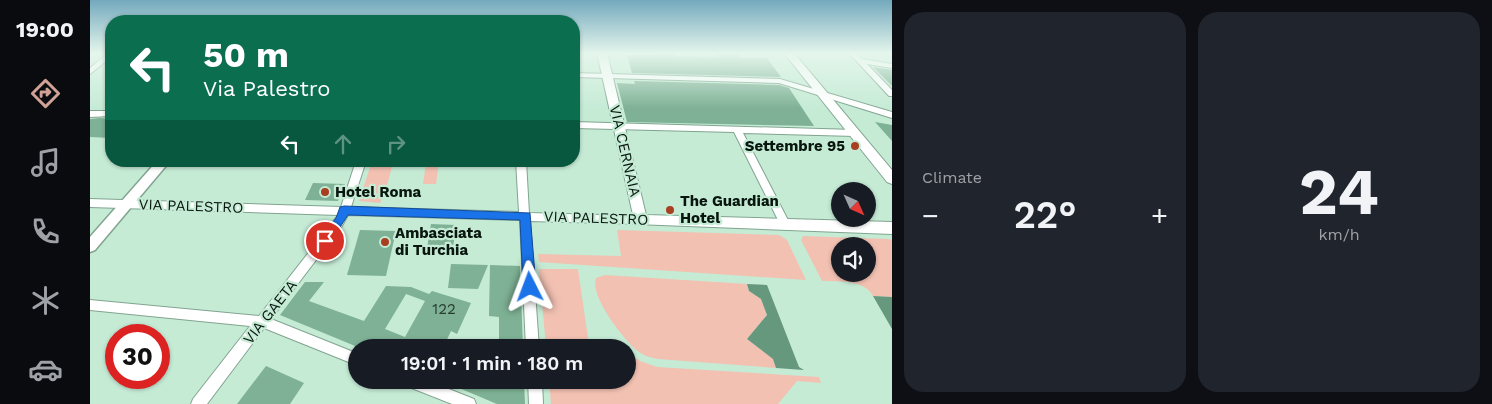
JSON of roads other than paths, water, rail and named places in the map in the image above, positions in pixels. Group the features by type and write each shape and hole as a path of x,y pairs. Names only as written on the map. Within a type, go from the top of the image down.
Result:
{"main road":[{"name":"VIA CERNAIA","path":"606,72 640,220"},
{"path":"804,72 892,179"},
{"name":"VIA PALESTRO","path":"640,220 892,228"}],"street":[{"path":"871,72 892,94"},
{"path":"580,75 777,80 892,115"},
{"path":"90,114 105,114"},
{"path":"580,125 855,133"},
{"path":"737,129 786,224"},
{"path":"90,246 159,167"},
{"name":"VIA GAETA","path":"198,404 338,223 359,167"},
{"path":"522,167 533,339"},
{"name":"VIA PALESTRO","path":"90,202 640,220"},
{"path":"90,305 263,322 348,356"},
{"path":"432,389 469,404"},
{"path":"535,389 536,404"}],"place":[{"name":"Settembre 95","path":"855,146"},
{"name":"Hotel Roma","path":"325,192"},
{"name":"The Guardian Hotel","path":"670,210"},
{"name":"Ambasciata di Turchia","path":"385,242"}]}
